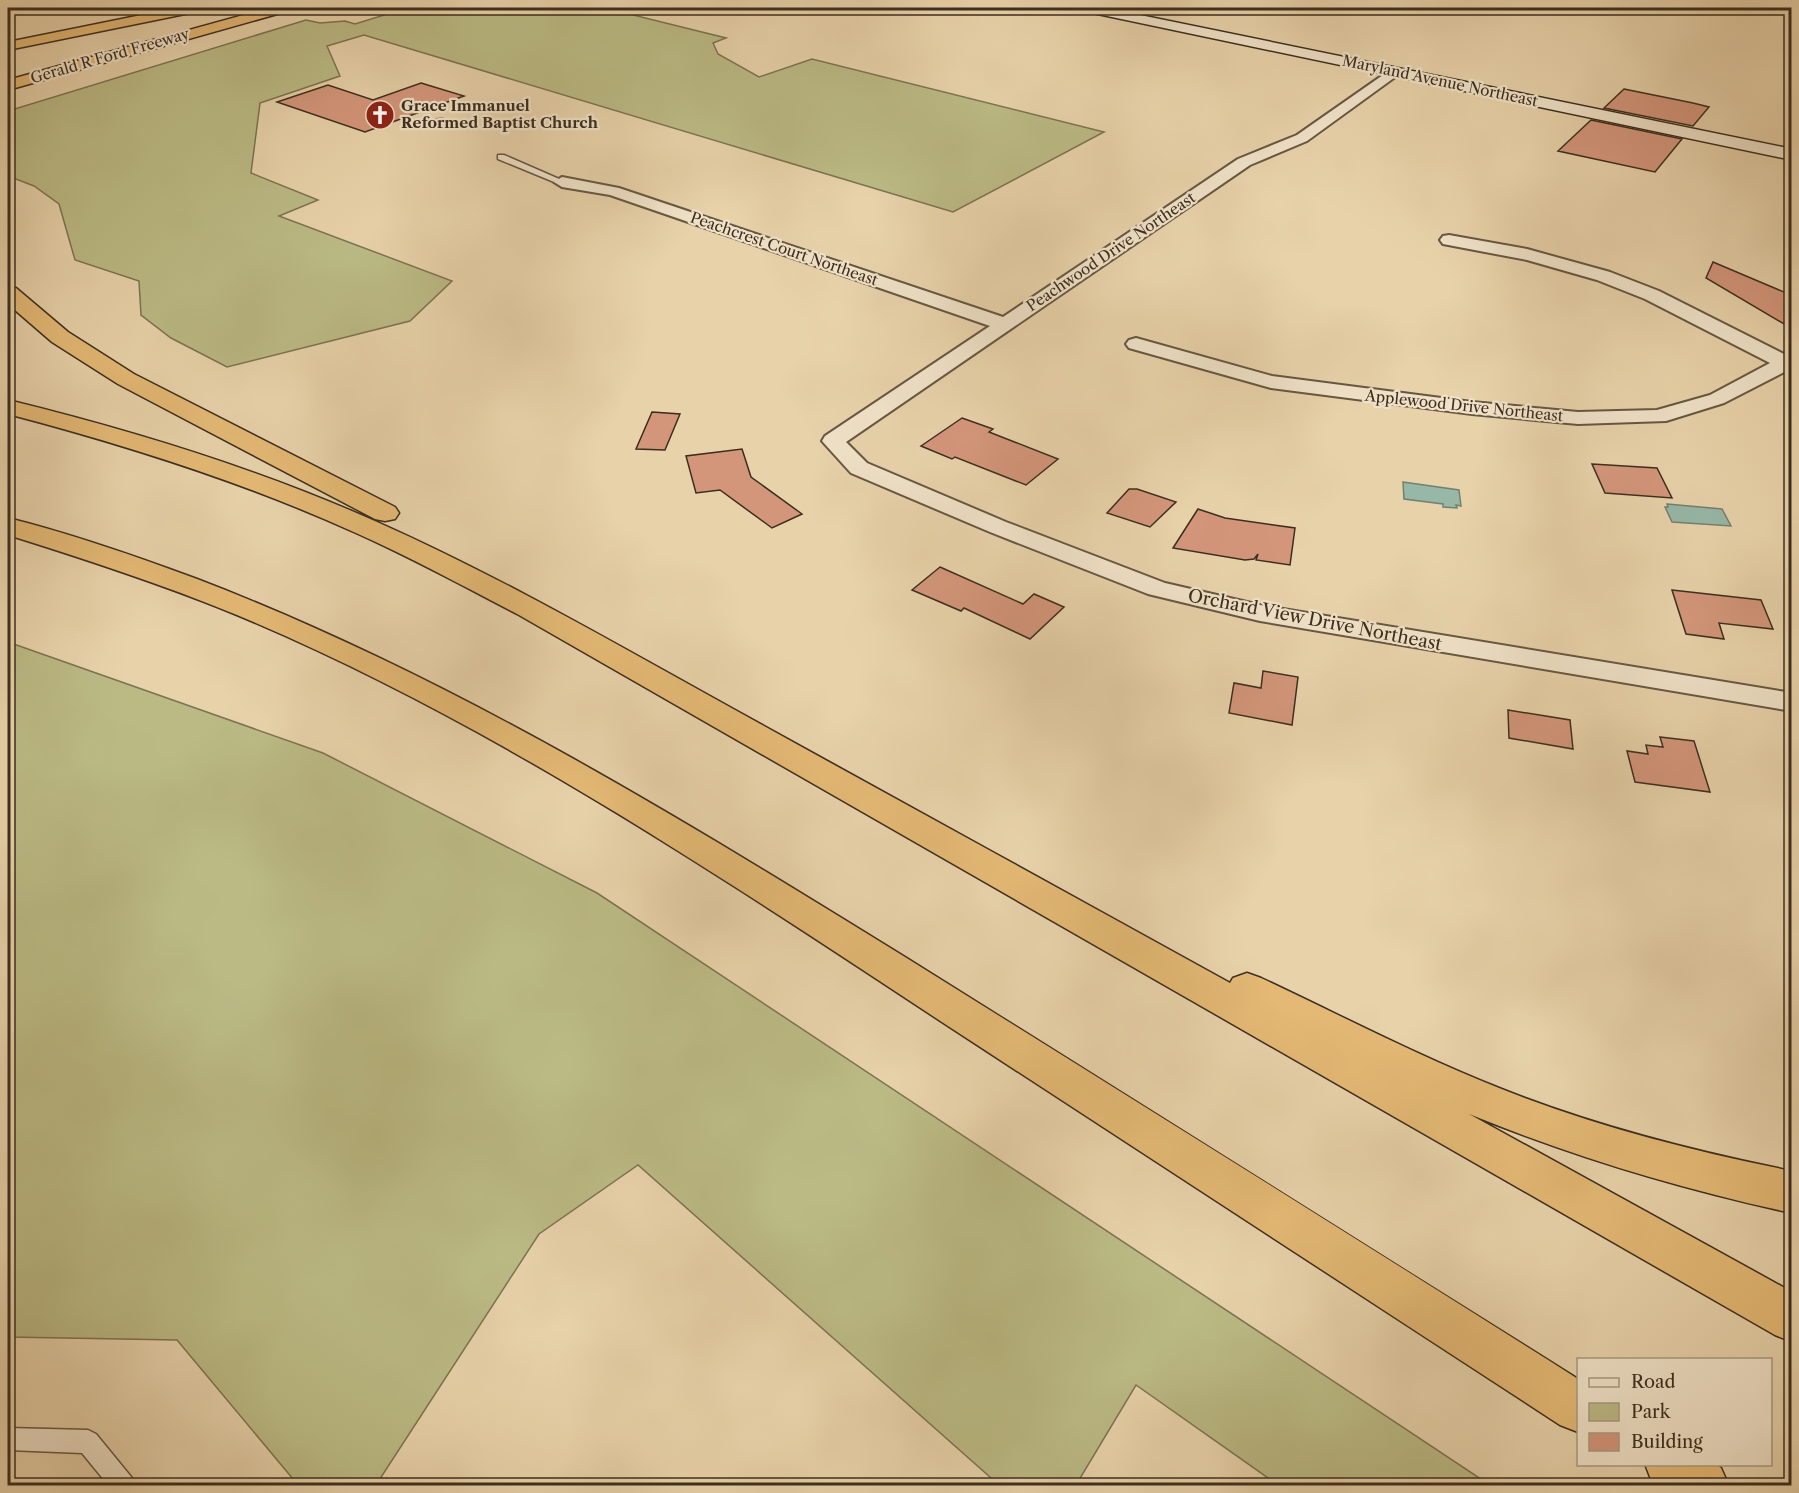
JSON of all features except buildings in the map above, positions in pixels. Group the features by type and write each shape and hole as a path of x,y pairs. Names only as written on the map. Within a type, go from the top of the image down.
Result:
{"highway":[{"path":"8,46 195,8"},
{"name":"Gerald R Ford Freeway","path":"101,42 231,8"},
{"name":"Gerald R Ford Freeway","path":"8,85 283,8"},
{"path":"8,293 60,337 100,364 212,425 373,506 529,609"},
{"path":"8,407 189,460 301,499 413,548 529,609 1791,1318"},
{"path":"8,526 97,552 177,580 293,627 410,684 532,749 657,822 832,931 1577,1406"},
{"path":"966,854 1487,1102 1632,1154 1791,1192"},
{"path":"1673,1466 1702,1485"}],"street":[{"name":"Maryland Avenue Northeast","path":"1088,8 1791,155"},
{"name":"Peachwood Drive Northeast","path":"833,441 1244,162 1302,138 1393,72"},
{"name":"Peachcrest Court Northeast","path":"562,182 613,191 1004,324"},
{"path":"1449,240 1546,260 1605,276 1651,294 1789,364"},
{"name":"Applewood Drive Northeast","path":"1136,344 1270,382 1472,408 1578,418 1658,416 1717,399 1789,364"},
{"name":"Orchard View Drive Northeast","path":"833,441 859,468 998,527 1157,589 1260,613 1791,702"}],"lane":[{"path":"417,124 440,121"},
{"path":"501,157 562,182"},
{"path":"8,1439 88,1442 124,1485"}],"green space":[{"path":"407,8 605,8 726,38 713,43 718,54 759,77 812,59 1104,132 953,212 364,35 327,46 340,76 260,103 251,173 318,200 279,216 452,281 410,321 227,367 171,338 141,315 139,281 75,260 59,204 34,186 8,176 8,111 306,20 320,23 345,21 355,24"},
{"path":"8,642 323,753 597,893 1490,1485 1278,1485 1136,1385 1076,1485 999,1485 638,1165 539,1234 376,1485 298,1485 177,1340 8,1337"}],"shaded area":[{"path":"1403,482 1459,490 1461,506 1443,507 1443,504 1404,499"},
{"path":"1667,504 1722,509 1731,526 1672,522 1665,507 1668,507"}],"place":[{"name":"Grace Immanuel Reformed Baptist Church","path":"380,115"}]}
